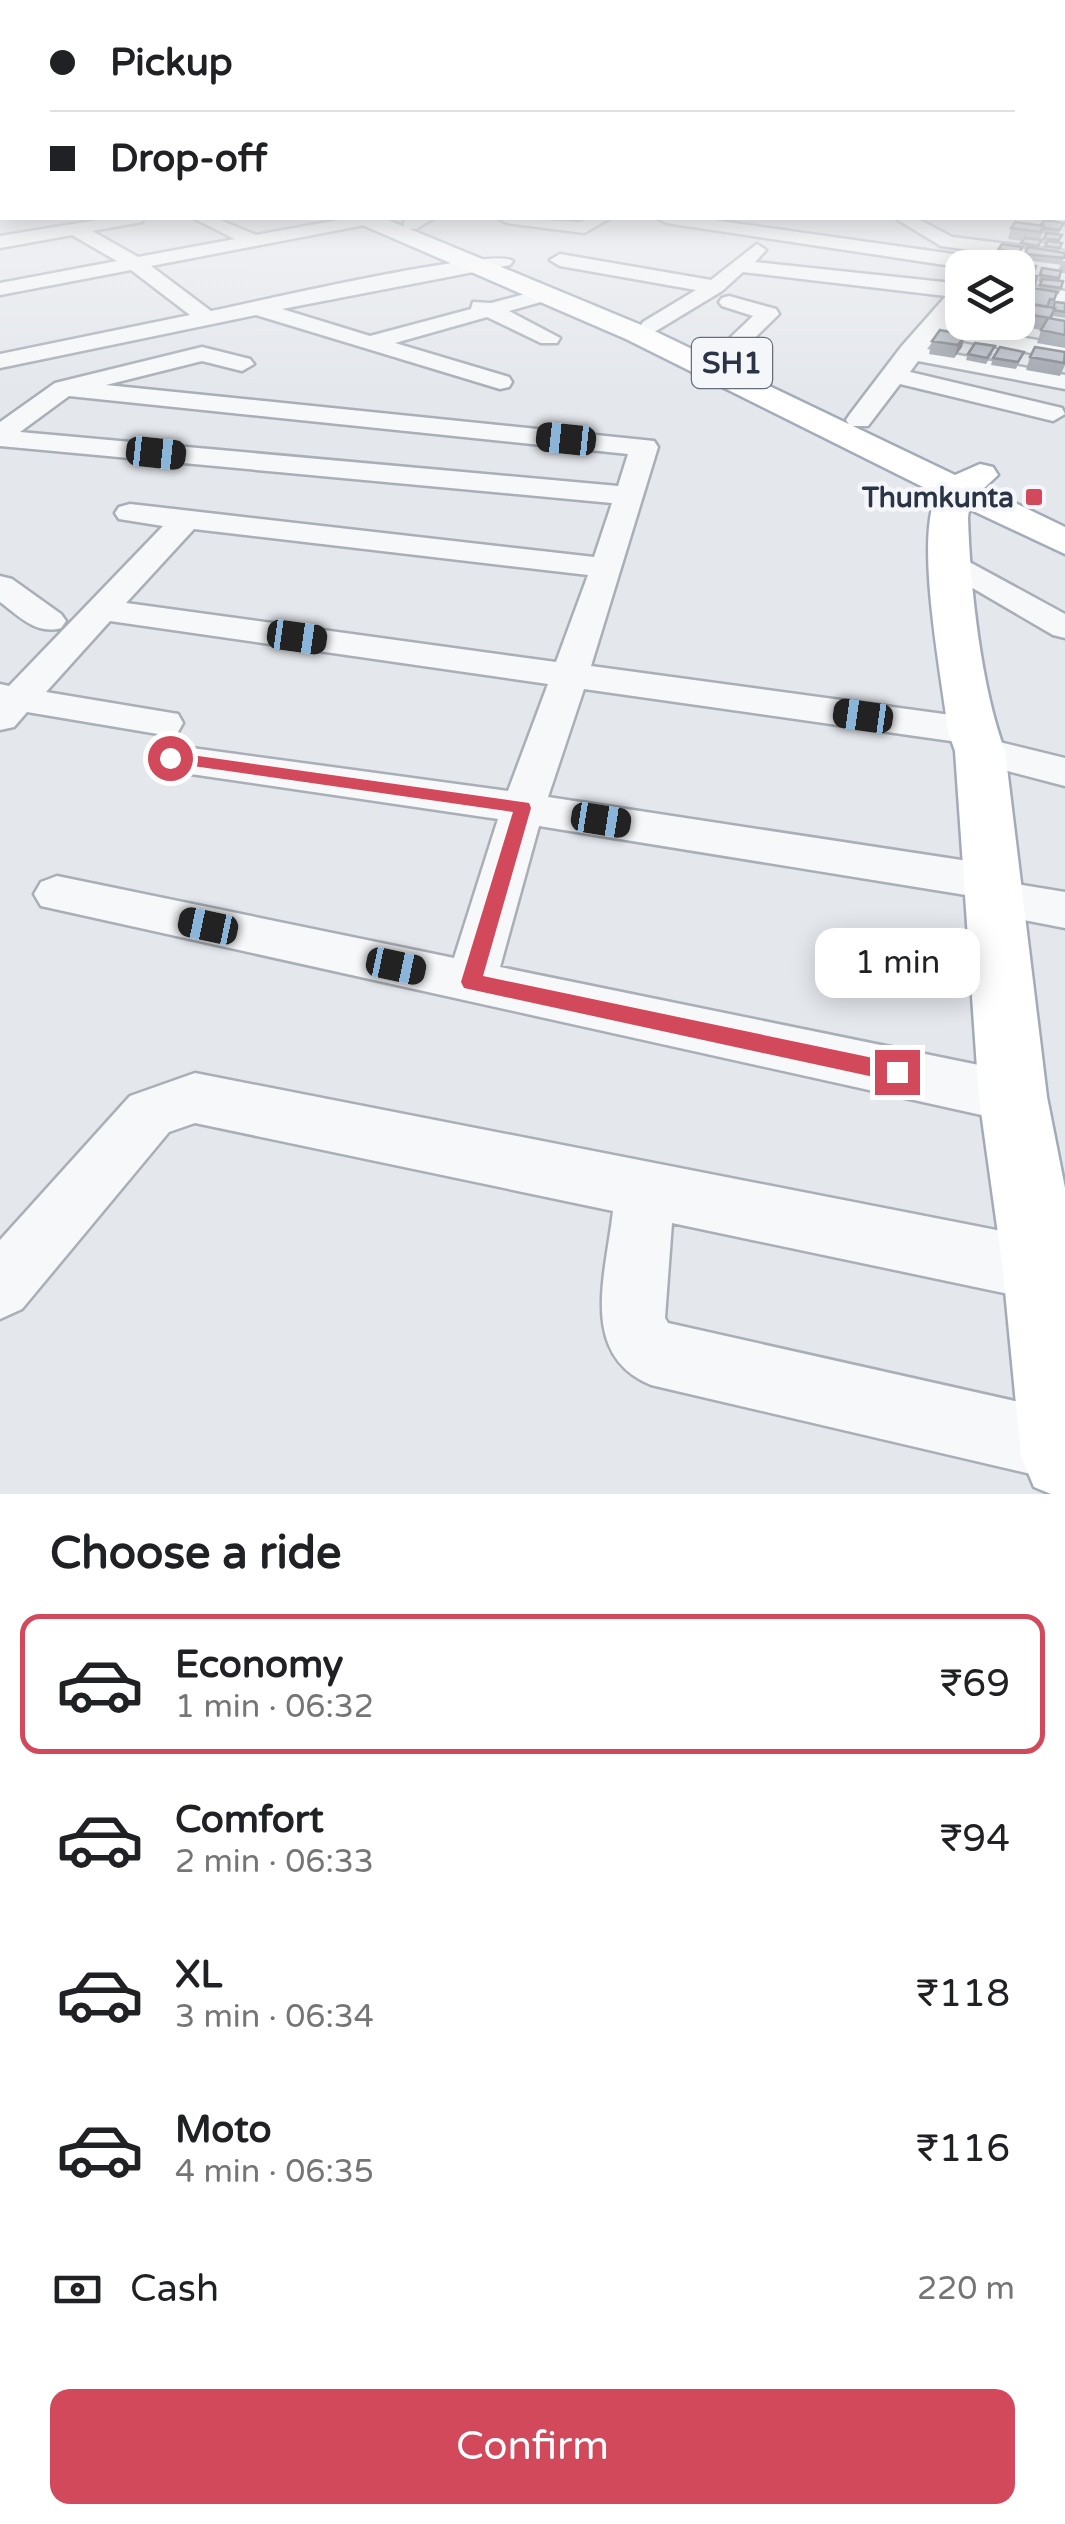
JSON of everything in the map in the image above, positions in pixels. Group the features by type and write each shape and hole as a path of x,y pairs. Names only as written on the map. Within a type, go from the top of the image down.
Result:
{"main road":[{"name":"SH1","path":"493,251 548,294 970,482 1065,517"},
{"name":"SH1","path":"498,251 651,327 859,420 970,482 1065,542"},
{"path":"970,482 952,500 948,524 951,562 994,890 1014,1097 1042,1270 1065,1456"}],"street":[{"path":"112,251 207,318"},
{"path":"0,289 23,257 134,264 200,251"},
{"path":"0,361 416,275 470,251"},
{"path":"651,327 728,283 760,251"},
{"path":"916,251 945,255"},
{"path":"1035,258 1065,257"},
{"path":"560,260 728,283 871,289 945,304"},
{"path":"1035,269 1065,275"},
{"path":"416,275 549,338"},
{"path":"721,358 768,314 728,283"},
{"path":"1035,293 1065,297"},
{"path":"370,343 548,294"},
{"path":"254,307 500,382"},
{"path":"859,420 945,313"},
{"path":"1035,340 1065,352"},
{"path":"42,352 66,386 644,447 607,568 523,808 471,982"},
{"path":"910,352 1065,381"},
{"path":"0,436 66,386 202,354 242,364"},
{"path":"894,375 1052,414"},
{"path":"0,436 630,496"},
{"path":"130,514 607,568"},
{"path":"6,704 184,522"},
{"path":"951,562 1065,628"},
{"path":"0,586 49,621"},
{"path":"101,610 571,674 976,741 1065,772"},
{"path":"6,704 167,740 523,808 994,890 1065,910"},
{"path":"57,894 1014,1097"},
{"path":"0,1287 150,1114 196,1098 1042,1270"},
{"path":"645,1190 633,1318 638,1339 651,1352 1064,1446"}],"building":[{"path":"1035,251 1065,253 1064,258 1035,255"},
{"path":"1042,268 1061,271 1059,278 1040,275"},
{"path":"1042,279 1063,281 1061,288 1040,285"},
{"path":"1035,288 1057,292 1047,307 1035,305"},
{"path":"1055,302 1065,303 1065,312 1054,310"},
{"path":"1035,305 1055,308 1050,318 1035,316"},
{"path":"1048,318 1065,321 1065,335 1041,330"},
{"path":"940,330 945,331 945,340 962,340 958,345 932,341"},
{"path":"975,343 995,346 987,358 968,354"},
{"path":"1000,347 1024,352 1018,362 993,358"},
{"path":"1035,347 1065,352 1064,363 1030,357"}],"place":[{"name":"Thumkunta","path":"1034,497"}],"route":[{"path":"170,758 523,808 471,982 897,1072"}]}
